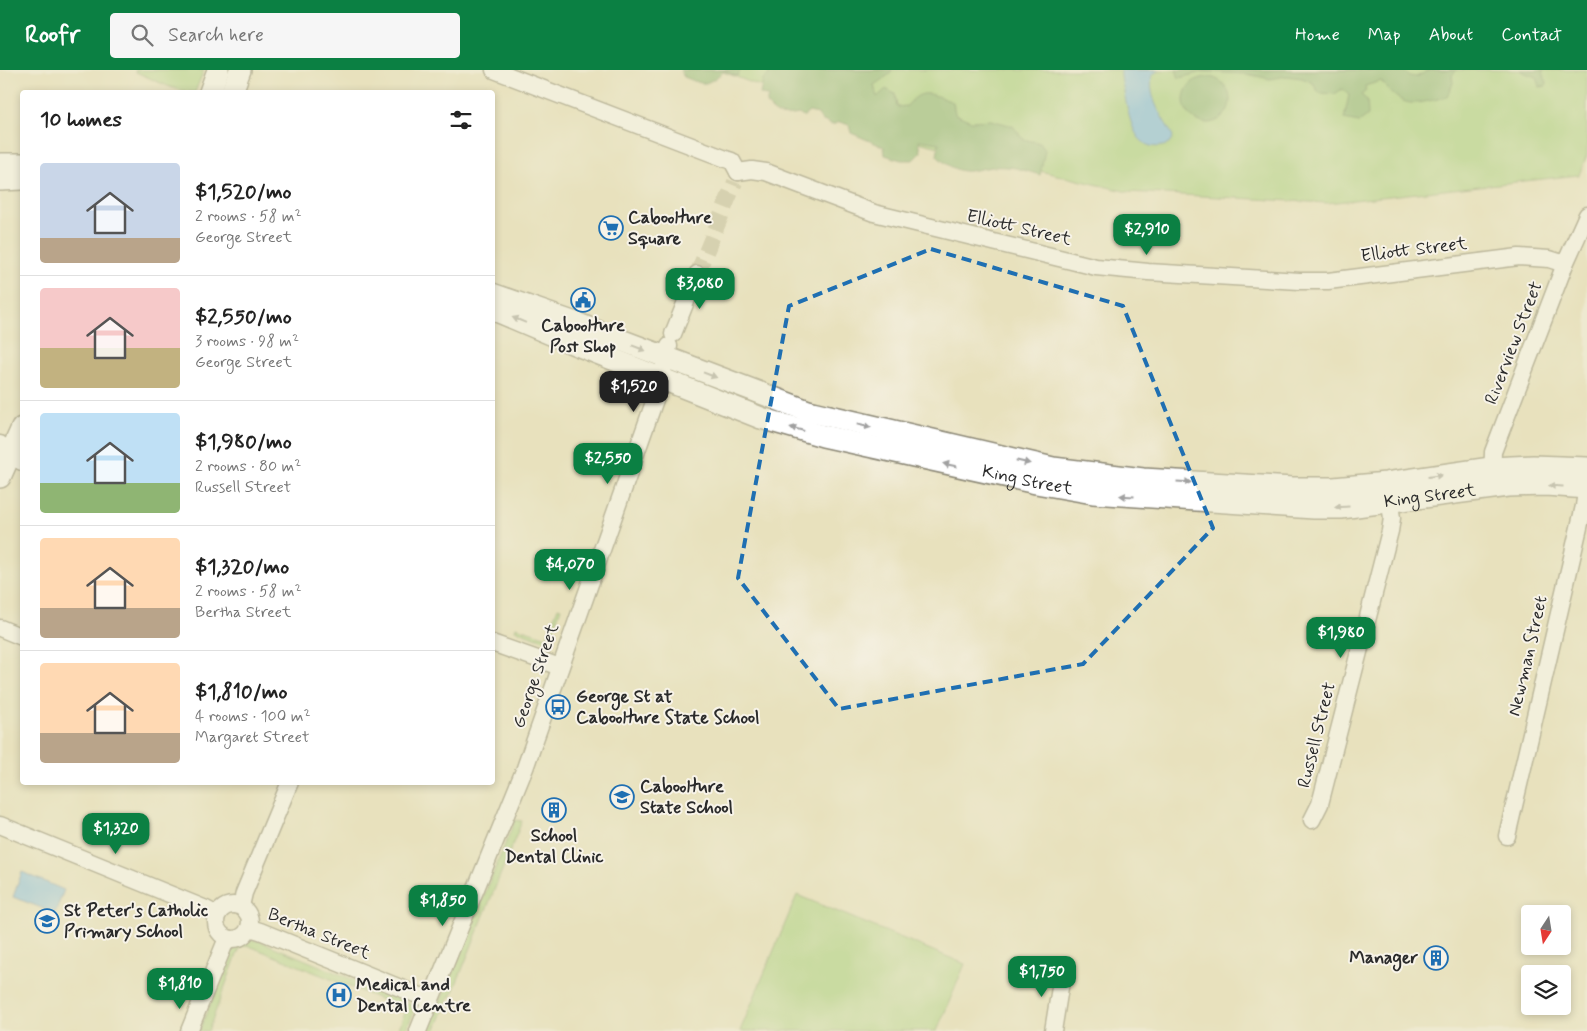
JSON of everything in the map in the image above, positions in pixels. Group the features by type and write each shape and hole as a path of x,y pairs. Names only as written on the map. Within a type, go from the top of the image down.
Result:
{"main road":[{"path":"211,90 218,70"},
{"path":"233,90 240,70"},
{"path":"0,164 20,164"},
{"path":"0,180 20,179"},
{"name":"King Street","path":"495,295 581,325 669,346 792,407 1053,468 1134,478 1293,488 1344,488 1388,492"},
{"name":"King Street","path":"495,311 761,418 890,451 1069,490 1117,495 1314,508 1340,508 1388,492 1492,478 1533,466 1587,468"},
{"path":"0,477 8,454 20,432"},
{"name":"King Street","path":"1492,478 1525,485 1587,487"}],"street":[{"name":"Elliott Street","path":"494,70 732,161 737,177 752,170 766,172 874,214 1096,267 1148,272 1328,281 1519,257 1548,258 1565,264"},
{"name":"Riverview Street","path":"1492,478 1493,452 1565,264 1587,215"},
{"name":"George Street","path":"418,1031 525,768 661,379 669,346 697,274"},
{"name":"Newman Street","path":"1507,836 1587,487"},
{"name":"Russell Street","path":"1312,820 1320,804 1390,531 1392,518 1388,492"},
{"path":"0,628 20,636"},
{"path":"495,644 560,667"},
{"path":"240,906 289,785"},
{"path":"0,825 217,915"},
{"path":"227,906 240,906 245,909 250,918 250,928 243,937 227,938 217,929 217,915 227,906"},
{"name":"Bertha Street","path":"250,928 260,930 430,1000"},
{"path":"188,1031 227,938"},
{"path":"1053,1031 1063,969"}],"highlighted area":[{"path":"931,249 1123,306 1213,528 1083,664 839,709 738,578 789,306"}],"green space":[{"path":"135,70 204,70 196,90 173,88"},
{"path":"680,70 741,70 737,76 724,71 713,80 704,83 684,77"},
{"path":"718,70 1587,70 1587,155 1579,175 1327,203 1128,192 889,135"},
{"path":"767,70 892,70 890,74 874,85 877,97 886,89 895,94 897,107 907,106 923,94 933,95 953,102 955,114 971,121 991,120 1013,126 1023,139 1040,143 1045,150 1040,175 1010,167 995,167 971,171 956,169 937,156 939,143 919,140 921,152 913,160 901,160 885,155 884,147 851,133 849,125 840,122 832,125 821,120 818,114 809,112 803,117 799,114 788,116 777,114 766,104 768,97 760,94 763,80 769,75"},
{"path":"1176,70 1403,70 1409,76 1416,77 1430,70 1457,70 1452,75 1453,83 1447,97 1425,102 1410,103 1403,101 1389,91 1381,81 1365,86 1366,91 1361,95 1367,100 1368,115 1359,122 1344,119 1349,95 1342,89 1335,94 1319,93 1313,83 1302,78 1287,76 1270,79 1247,74 1202,72 1179,78"},
{"path":"1520,70 1545,70 1542,73 1547,82 1546,86 1540,87 1537,77"},
{"path":"1207,77 1220,81 1226,87 1230,100 1226,113 1220,119 1207,123 1194,119 1188,113 1184,100 1188,87 1194,81"},
{"path":"558,607 561,608 549,642 515,630 516,627 547,637"},
{"path":"515,820 522,821 451,997 449,997 435,1031 428,1031"},
{"path":"797,895 965,964 937,1031 740,1031"},
{"path":"248,939 260,941 409,1003 412,1005 413,1014 406,1031 398,1031 404,1014 402,1008 247,945 241,947 238,952 208,1031 199,1031 231,951 236,945"}],"water":[{"path":"1121,70 1159,70 1152,75 1152,92 1160,114 1173,136 1169,144 1158,147 1149,146 1136,134 1129,116"},
{"path":"22,872 64,890 55,913 13,897"}],"tunnel":[{"path":"697,274 735,182"}],"place":[{"name":"Caboolture Square","path":"611,228"},
{"name":"Caboolture Post Shop","path":"583,300"},
{"name":"George St at Caboolture State School","path":"558,707"},
{"name":"Caboolture State School","path":"622,797"},
{"name":"School Dental Clinic","path":"554,810"},
{"name":"St Peter's Catholic Primary School","path":"47,921"},
{"name":"Manager","path":"1436,958"},
{"name":"Medical and Dental Centre","path":"339,995"}]}
